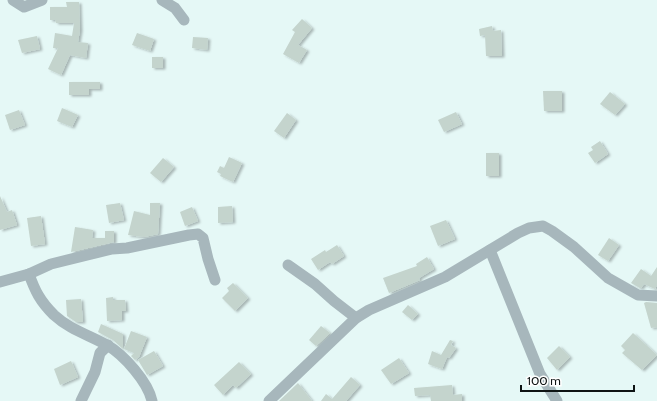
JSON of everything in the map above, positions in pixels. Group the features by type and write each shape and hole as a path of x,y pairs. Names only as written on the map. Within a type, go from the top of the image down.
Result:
{"street":[{"path":"13,0 24,7 42,0"},
{"path":"162,0 175,8 184,20"},
{"path":"269,401 356,318 369,310 445,277 518,232 529,228 543,226 574,247 608,278 638,295 657,296"},
{"path":"0,282 28,274 51,264 112,249 127,248 198,234 202,238 215,280"},
{"path":"490,250 540,374 557,401"},
{"path":"288,265 315,284 356,318"},
{"path":"28,274 36,295 54,315 71,327 108,345 126,361 142,379 152,401"},
{"path":"81,401 95,372 100,353 108,345"}],"building":[{"path":"66,2 79,2 80,30 78,42 88,43 86,58 70,55 61,75 48,69 58,48 53,48 55,33 72,36 74,23 56,23 55,20 50,20 50,7 67,7"},
{"path":"302,19 312,28 298,45 307,50 299,63 283,54 295,32 292,30"},
{"path":"492,26 493,31 501,30 502,56 486,56 485,35 480,36 479,29"},
{"path":"137,33 154,39 150,51 132,45"},
{"path":"37,36 40,49 22,53 18,40"},
{"path":"193,37 208,38 207,50 192,48"},
{"path":"152,57 163,57 163,68 152,68"},
{"path":"69,82 100,82 100,89 89,89 89,95 69,95"},
{"path":"543,91 562,91 562,111 544,111"},
{"path":"610,92 625,104 615,115 600,104"},
{"path":"62,108 78,115 72,127 57,121"},
{"path":"19,110 25,125 10,130 5,115"},
{"path":"456,112 462,124 444,132 438,120"},
{"path":"287,113 296,120 284,138 274,131"},
{"path":"600,141 608,154 595,163 588,153 593,150 591,147"},
{"path":"486,153 499,153 499,176 486,176"},
{"path":"229,157 242,163 233,182 220,176 221,174 217,172 220,166 224,168"},
{"path":"163,158 174,167 161,182 150,173"},
{"path":"0,196 7,212 12,210 17,225 0,230"},
{"path":"120,203 124,220 109,223 106,205"},
{"path":"150,203 160,203 158,234 144,237 128,235 134,211 150,215"},
{"path":"232,206 233,222 218,223 218,207"},
{"path":"192,207 198,221 185,226 180,212"},
{"path":"41,216 45,244 31,246 27,218"},
{"path":"446,220 455,239 438,246 430,226"},
{"path":"75,227 93,230 92,238 105,238 105,231 114,231 114,242 71,252"},
{"path":"609,238 619,245 608,261 598,255"},
{"path":"337,245 344,256 332,264 330,262 318,270 311,259 325,250 326,252"},
{"path":"427,257 434,269 419,278 420,280 389,293 383,278 417,266 416,264"},
{"path":"657,267 657,285 655,289 644,284 640,288 631,283 641,269 651,276"},
{"path":"233,283 248,298 235,311 222,298 229,291 227,288"},
{"path":"113,297 113,300 125,300 126,311 122,311 122,320 107,321 106,298"},
{"path":"81,299 83,322 76,322 67,316 66,300"},
{"path":"644,303 657,303 657,327 651,328"},
{"path":"408,305 418,314 412,320 402,312"},
{"path":"101,324 123,334 123,349 113,340 98,332"},
{"path":"321,326 330,333 316,346 309,340"},
{"path":"131,331 147,337 139,357 135,360 131,356 134,353 124,349"},
{"path":"633,333 657,355 642,370 622,353 625,350 621,346"},
{"path":"450,340 453,341 451,345 456,348 449,358 447,357 442,369 428,364 432,351 441,355"},
{"path":"559,346 570,357 557,370 547,358"},
{"path":"154,351 163,366 147,375 138,360"},
{"path":"399,358 409,373 391,384 381,370"},
{"path":"71,361 78,377 60,385 54,369"},
{"path":"239,362 251,374 236,388 233,385 223,395 214,385"},
{"path":"351,377 360,385 346,401 321,401 326,394 332,399"},
{"path":"298,383 312,401 279,401"},
{"path":"452,385 453,395 462,394 462,401 431,401 430,395 415,396 414,388"}]}
